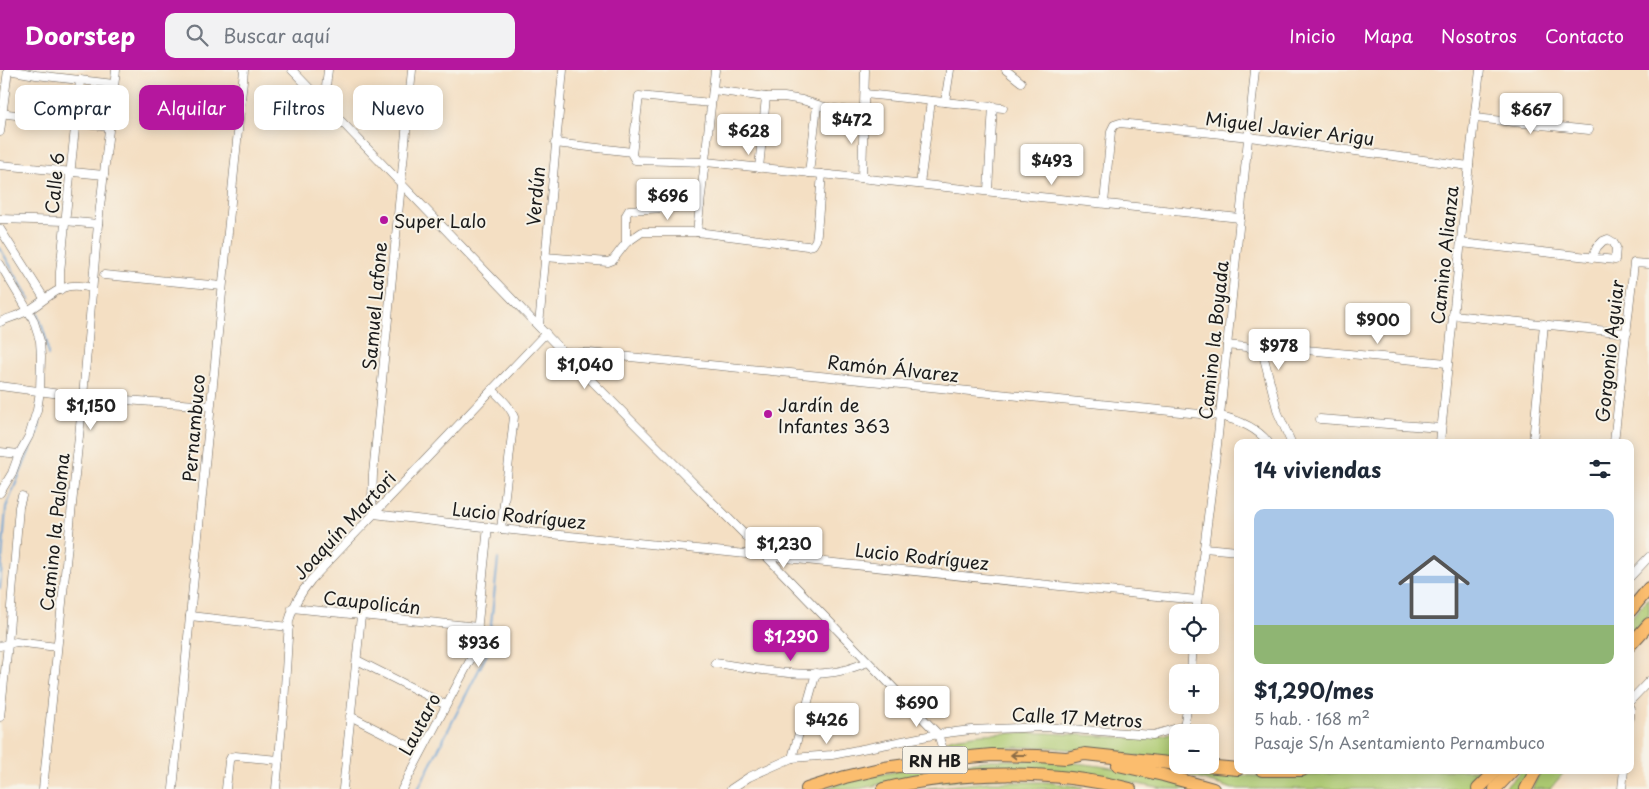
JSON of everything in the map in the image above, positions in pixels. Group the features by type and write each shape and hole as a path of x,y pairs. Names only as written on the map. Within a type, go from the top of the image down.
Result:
{"highway":[{"path":"1634,602 1649,587"},
{"path":"1634,607 1649,587"},
{"path":"1634,641 1649,624"},
{"name":"RN HB","path":"807,789 863,773 946,759 992,755 1066,758 1085,754 1169,763"},
{"path":"1066,758 1142,770 1212,789"},
{"path":"1219,767 1234,768"},
{"path":"1478,789 1494,774"},
{"path":"1495,789 1509,774"},
{"path":"1526,789 1534,774"},
{"path":"883,789 946,779 994,775 1079,779 1103,782 1130,789"},
{"path":"1091,789 1124,789"}],"street":[{"path":"0,132 8,70 114,84"},
{"name":"Camino la Paloma","path":"114,84 116,70"},
{"name":"Pernambuco","path":"172,789 244,70"},
{"path":"292,70 306,85"},
{"path":"326,85 328,70"},
{"name":"Samuel Lafone","path":"374,514 372,500 373,474 412,70"},
{"name":"Verdún","path":"539,324 563,70"},
{"path":"697,232 715,70"},
{"path":"862,178 865,70"},
{"path":"945,102 950,70"},
{"path":"1006,70 1021,82"},
{"name":"Camino la Boyada","path":"1197,604 1220,416 1255,70"},
{"name":"Camino Alianza","path":"1440,439 1480,70"},
{"name":"Calle 6","path":"80,80 80,85"},
{"path":"713,90 784,97 802,100 817,106 864,113"},
{"path":"865,94 1003,108"},
{"path":"634,156 639,96 711,103"},
{"path":"758,168 766,96"},
{"path":"920,184 931,101"},
{"path":"809,173 817,106"},
{"path":"988,190 994,106"},
{"path":"1,113 15,115"},
{"path":"1475,118 1590,130"},
{"path":"343,123 938,734 946,759"},
{"name":"Miguel Javier Arigu","path":"1104,203 1112,131 1114,125 1120,123 1249,137 1469,166"},
{"name":"Calle 6","path":"60,290 60,272 75,130"},
{"name":"Camino la Paloma","path":"43,789 109,130"},
{"path":"555,144 634,156 988,190 1240,218"},
{"path":"0,165 104,175"},
{"path":"545,257 608,262 613,260 626,243 640,232 697,232 807,246 813,245 817,233 822,174"},
{"path":"626,243 626,215 629,210 700,206"},
{"path":"0,219 98,224"},
{"path":"0,229 44,298"},
{"path":"1461,243 1592,258 1615,260 1616,247 1613,242 1603,241 1592,258"},
{"name":"Gorgonio Aguiar","path":"1614,439 1634,263 1649,264"},
{"path":"0,264 29,310 40,341 40,390 37,410 12,474 0,493"},
{"path":"104,275 222,286"},
{"path":"0,322 29,310 44,298 60,290 75,285 92,288"},
{"path":"1453,315 1627,333"},
{"path":"1533,439 1544,324"},
{"name":"Joaquín Martori","path":"276,789 292,608 311,580 546,333"},
{"path":"1227,345 1256,349 1262,353 1278,413 1291,439"},
{"path":"1306,350 1447,363"},
{"name":"Ramón Álvarez","path":"564,352 590,353 1220,416 1249,426 1265,439"},
{"path":"0,386 83,397 210,406"},
{"path":"492,389 512,410 514,417 501,529"},
{"path":"1320,419 1441,428"},
{"path":"0,452 19,454"},
{"path":"0,717 4,645 19,507 22,496"},
{"name":"Lucio Rodríguez","path":"374,514 501,529 1198,600"},
{"name":"Lautaro","path":"402,789 476,651 488,527"},
{"path":"1204,548 1234,552"},
{"path":"1634,573 1649,557"},
{"name":"Caupolicán","path":"292,608 478,627"},
{"path":"190,616 289,627"},
{"path":"343,789 361,616"},
{"path":"4,645 26,642 57,646"},
{"path":"357,660 446,705"},
{"path":"715,663 774,671 816,673 848,669 868,662"},
{"path":"731,789 749,777 792,758 816,673"},
{"path":"1634,697 1649,681"},
{"name":"Calle 17 Metros","path":"792,758 832,756 938,734 971,730 1044,727 1153,735 1184,726 1186,714"},
{"path":"350,716 421,752"},
{"path":"226,789 231,757 278,760"},
{"path":"1622,789 1624,774"}],"green space":[{"path":"1649,598 1649,615 1634,631 1634,615"},
{"path":"1013,733 1149,739 1169,733 1169,760 1047,747 953,748 947,745 946,741 953,738 981,734"},
{"path":"991,760 1049,761 1099,766 1198,789 1163,789 1082,774 881,784 858,789 823,789 852,780 903,770"},
{"path":"1184,774 1286,776 1330,774 1486,774 1471,789 1233,789"},
{"path":"1518,774 1529,774 1522,789 1504,789"},
{"path":"1539,774 1563,774 1550,789 1532,789"},
{"path":"988,782 1048,782 1083,787 1079,789 919,789"}],"waterway":[{"path":"0,248 30,300"},
{"path":"38,313 47,342 48,355"},
{"path":"0,588 6,507 39,428 41,411"},
{"path":"418,789 488,652 498,559"}],"place":[{"name":"Super Lalo","path":"384,220"},
{"name":"Jardín de Infantes 363","path":"768,414"}]}
